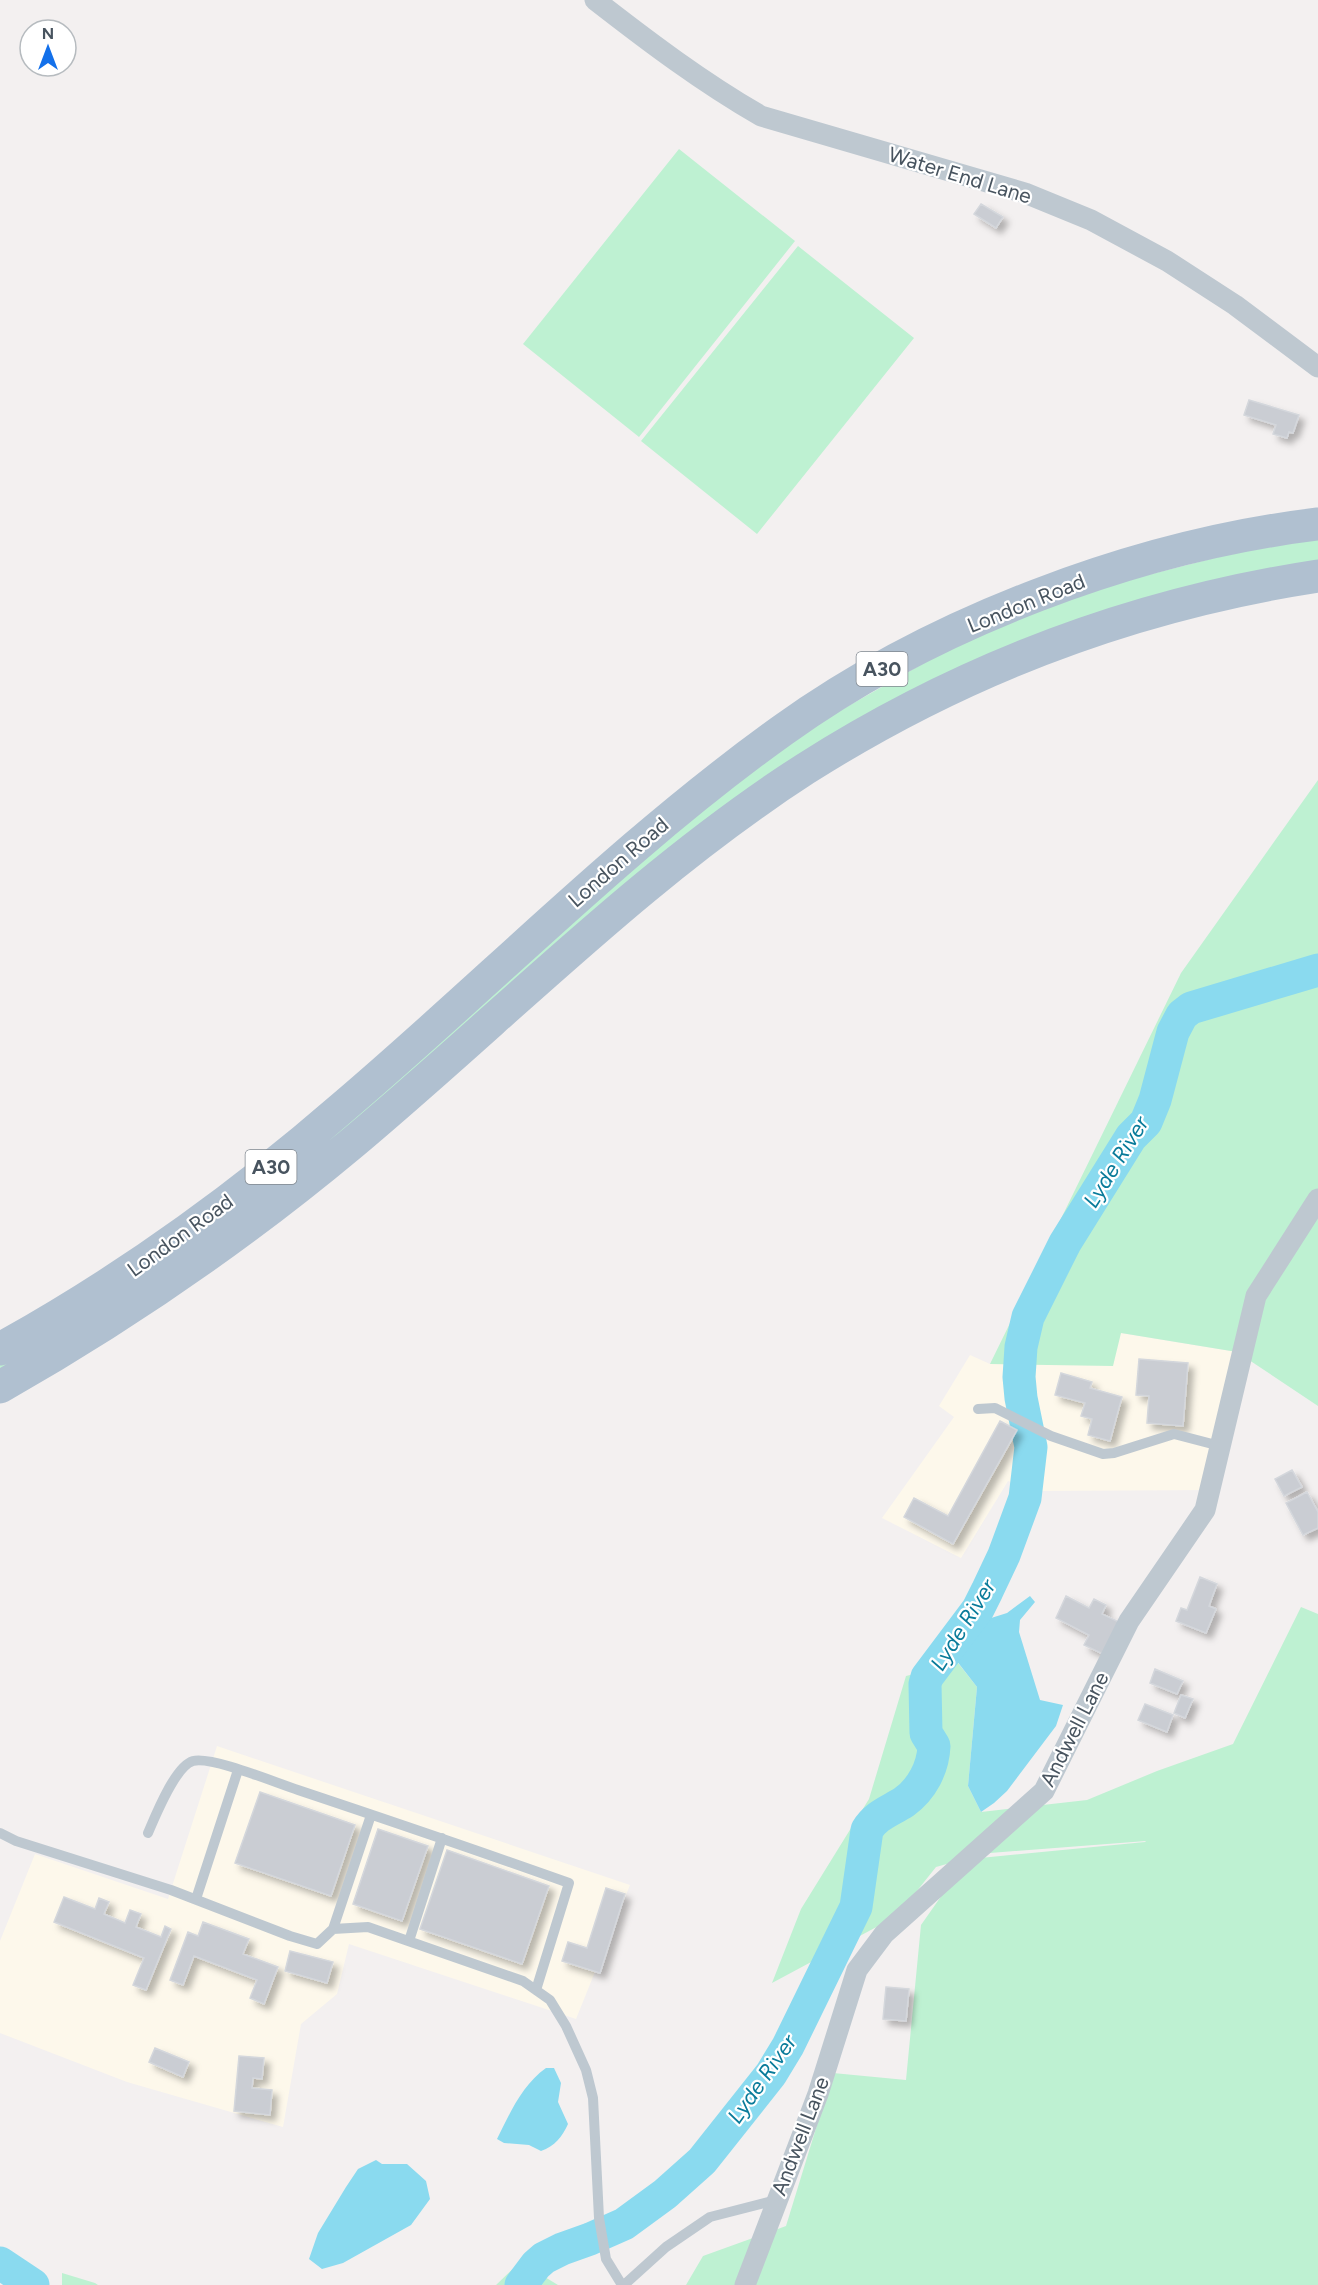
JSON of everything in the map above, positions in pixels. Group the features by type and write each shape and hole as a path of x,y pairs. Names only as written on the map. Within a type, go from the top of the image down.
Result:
{"main road":[{"name":"London Road","path":"0,1349 106,1287 231,1198 343,1107 662,823 784,729 831,698 939,639 998,611 1060,586 1175,551 1231,538 1318,524"},
{"name":"London Road","path":"0,1387 143,1300 275,1206 350,1144 631,899 698,845 805,770 911,708 962,682 1096,628 1153,611 1258,586 1318,576"}],"street":[{"name":"Water End Lane","path":"595,0 667,56 721,93 761,116 1025,193 1091,220 1167,261 1235,304 1318,367"},
{"name":"Andwell Lane","path":"745,2285 818,2094 857,1970 884,1934 1044,1791 1129,1621 1205,1510 1256,1296 1318,1199"}],"lane":[{"path":"978,1409 994,1408 1051,1436 1103,1454 1114,1453 1174,1434 1221,1446"},
{"path":"148,1833 180,1771 189,1762 202,1761 238,1770 569,1883 537,1990"},
{"path":"196,1899 238,1770"},
{"path":"0,1833 16,1841 196,1899 290,1936 317,1944 333,1929 371,1815"},
{"path":"409,1941 442,1838"},
{"path":"333,1929 368,1928 409,1941 523,1980 550,2000 561,2017 586,2070 593,2098 599,2218 606,2259 623,2285 666,2247 710,2217 776,2200"}],"shaded area":[{"path":"1121,1333 1237,1352 1210,1490 1039,1491 1008,1481 961,1558 882,1518 954,1417 939,1406 970,1355 990,1364"},
{"path":"217,1746 630,1885 576,2019 349,1944 337,1994 301,2024 283,2127 127,2082 0,2033 0,1941 35,1854 168,1899"}],"green space":[{"path":"679,149 795,241 639,437 523,344"},
{"path":"798,246 914,338 757,534 641,441"},
{"path":"1318,539 1318,566 886,710 339,1143 0,1377 0,1361 613,878 806,730 961,642 1038,610 1132,579 1234,553"},
{"path":"1318,780 1318,1406 1237,1352 1121,1333 1113,1366 990,1364 1181,973"},
{"path":"1301,1607 1318,1614 1318,2285 686,2285 703,2256 786,2226 833,2073 906,2080 921,1925 968,1858 936,1867 897,1916 772,1983 801,1909 869,1799 906,1676 958,1663 977,1687 968,1786 981,1812 1087,1800 1157,1771 1233,1744","holes":["1145,1842 970,1859 990,1853"]},
{"path":"520,2262 558,2285 496,2285"},
{"path":"62,2273 95,2283 98,2285 62,2285"}],"water":[{"path":"1030,1596 1035,1602 1020,1620 1019,1632 1040,1700 1063,1705 1056,1726 1007,1791 981,1812 968,1786 977,1687 956,1660 988,1619 1007,1613"},
{"path":"546,2068 554,2068 561,2083 558,2102 568,2124 561,2137 541,2151 529,2145 504,2143 497,2139 523,2091"},
{"path":"376,2160 382,2164 407,2164 426,2181 430,2199 411,2225 343,2263 322,2269 309,2259 318,2233 358,2169"}],"building":[{"path":"981,204 1003,217 996,228 974,214"},
{"path":"1249,400 1299,415 1293,433 1289,432 1287,438 1273,434 1276,425 1244,415"},
{"path":"1139,1359 1188,1363 1183,1426 1147,1423 1149,1396 1136,1395"},
{"path":"1061,1373 1092,1382 1090,1388 1122,1397 1110,1441 1088,1435 1092,1419 1081,1416 1085,1403 1055,1395"},
{"path":"1000,1421 1017,1430 953,1544 904,1517 914,1498 948,1516"},
{"path":"1292,1470 1302,1487 1284,1496 1275,1479"},
{"path":"1307,1492 1318,1512 1318,1528 1303,1535 1286,1503"},
{"path":"1200,1577 1217,1584 1209,1606 1216,1609 1206,1633 1176,1621 1181,1608 1187,1610"},
{"path":"1066,1596 1089,1608 1094,1599 1106,1605 1102,1614 1121,1623 1105,1655 1084,1645 1089,1635 1056,1618"},
{"path":"1155,1669 1183,1681 1177,1694 1150,1683"},
{"path":"1181,1695 1193,1699 1185,1718 1174,1713"},
{"path":"1145,1704 1173,1715 1167,1732 1138,1720"},
{"path":"260,1792 355,1825 331,1896 235,1863"},
{"path":"378,1829 428,1846 402,1921 353,1904"},
{"path":"447,1850 549,1886 522,1964 420,1929"},
{"path":"606,1888 625,1894 600,1973 562,1961 568,1942 587,1948"},
{"path":"64,1897 95,1909 99,1898 109,1902 104,1914 125,1923 130,1910 141,1914 136,1927 161,1937 165,1926 171,1929 146,1990 133,1985 144,1958 54,1922"},
{"path":"203,1922 249,1939 243,1954 278,1967 264,2004 250,1998 257,1980 194,1956 183,1985 170,1980 188,1932 198,1936"},
{"path":"290,1951 333,1962 327,1983 285,1971"},
{"path":"886,1987 909,1989 906,2021 883,2019"},
{"path":"155,2048 189,2062 183,2077 149,2062"},
{"path":"239,2056 264,2058 262,2079 253,2078 252,2088 272,2090 270,2115 234,2111"}],"waterway":[{"name":"Lyde River","path":"521,2285 544,2258 624,2224 665,2194 702,2161 771,2074 788,2046 856,1907 867,1830 879,1817 910,1797 929,1770 934,1746 926,1733 925,1684 927,1677 978,1609 1004,1555 1025,1498 1031,1447 1019,1377 1021,1347 1028,1317 1065,1243 1131,1137 1146,1122 1155,1100 1173,1032 1182,1015 1191,1008 1318,970"},
{"name":"Lyde River","path":"0,2263 33,2285"}]}
